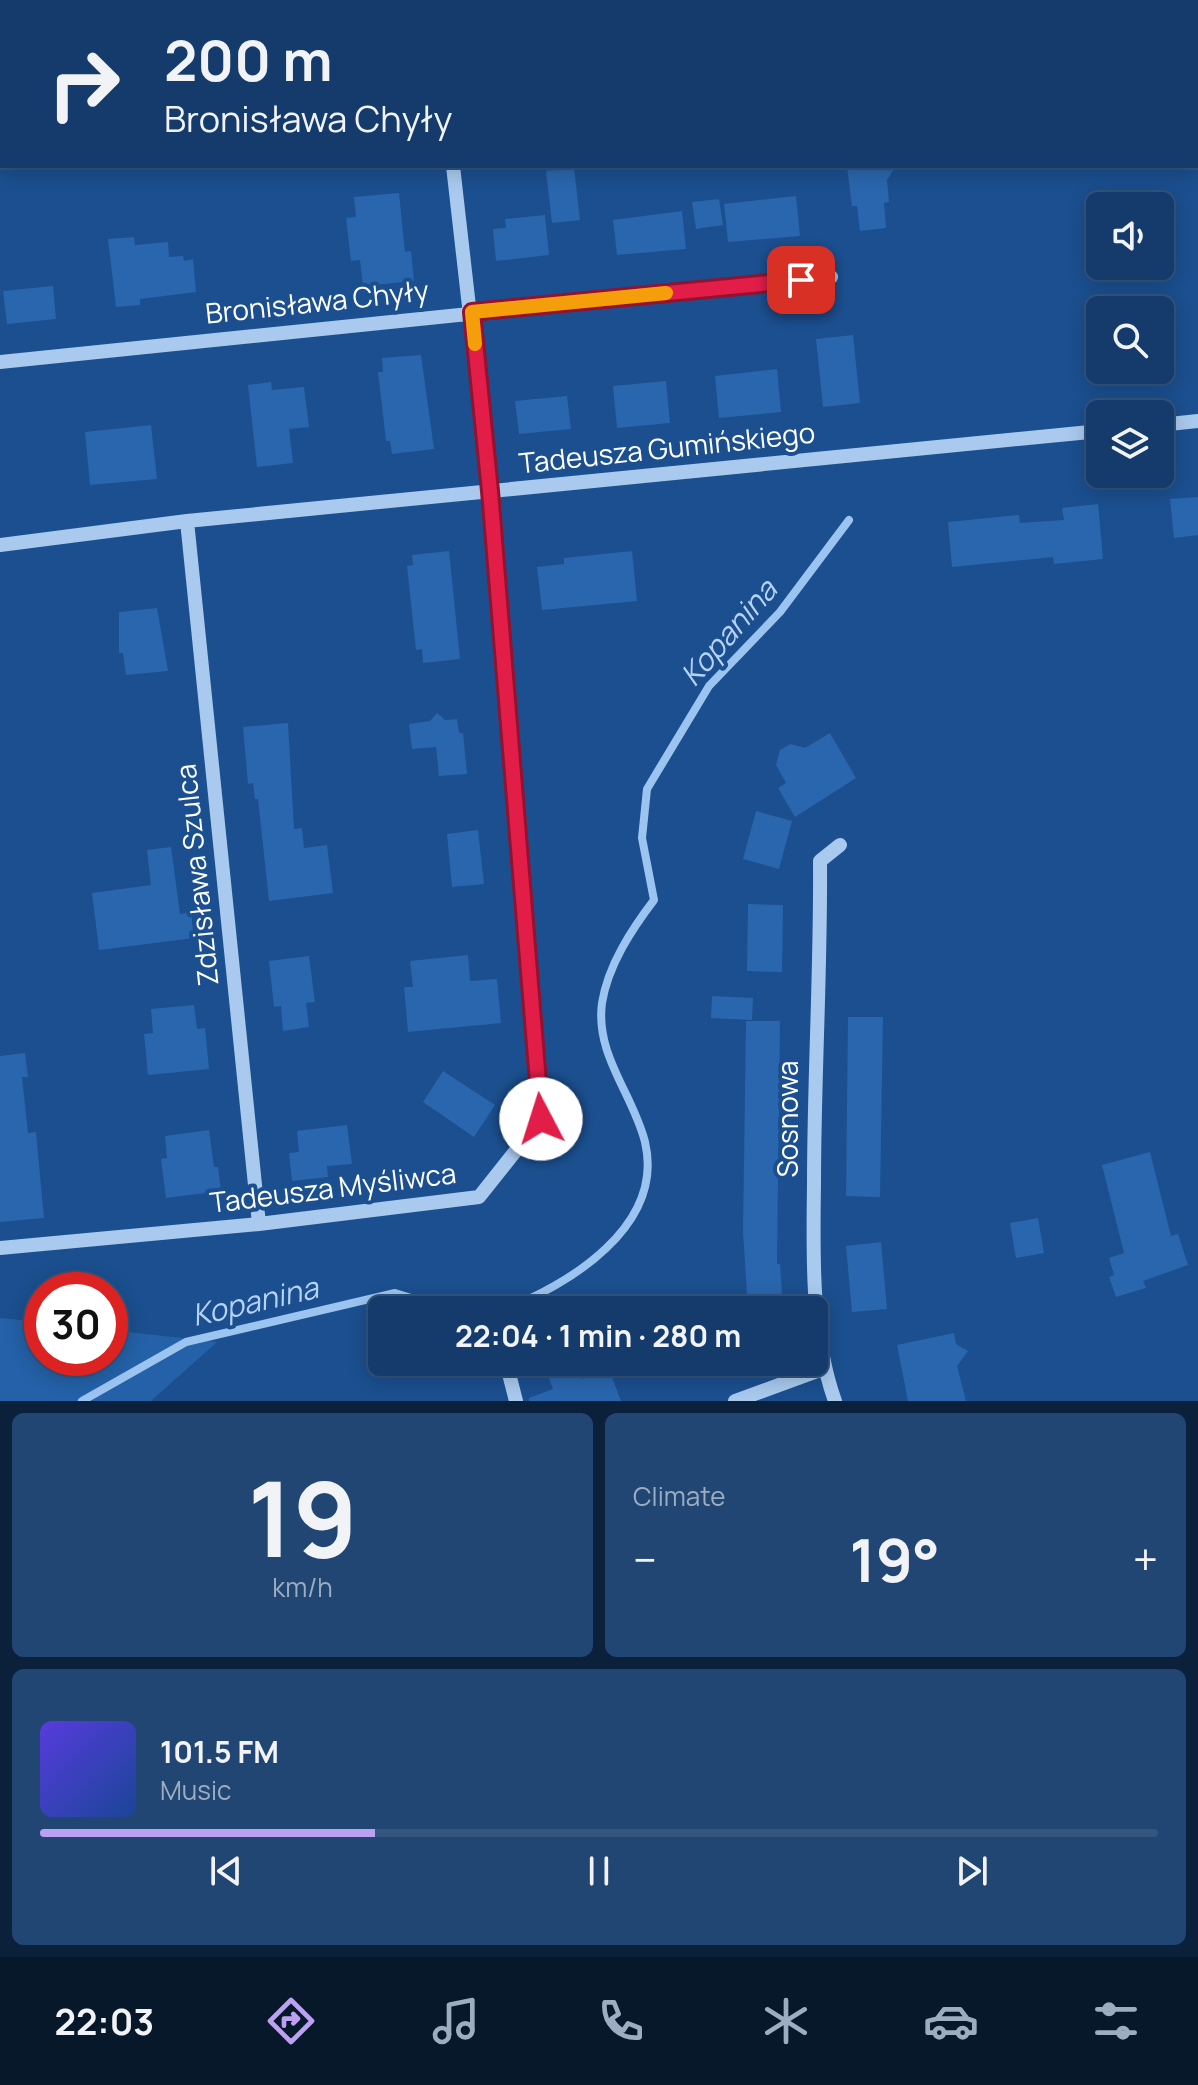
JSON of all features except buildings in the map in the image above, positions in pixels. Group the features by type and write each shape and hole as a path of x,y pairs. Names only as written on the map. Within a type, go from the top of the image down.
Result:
{"street":[{"name":"Tadeusza Myśliwca","path":"0,1248 259,1224 479,1197 541,1119 490,491 453,168"},
{"name":"Bronisława Chyły","path":"0,362 831,277"},
{"path":"1174,424 1198,421"},
{"name":"Tadeusza Gumińskiego","path":"0,545 187,521 1086,432"},
{"name":"Zdzisława Szulca","path":"187,521 259,1224"},
{"name":"Sosnowa","path":"818,1296 813,1227 820,861 840,845"},
{"path":"510,1376 516,1401"},
{"path":"735,1401 804,1376"},
{"name":"Sosnowa","path":"826,1376 835,1401"}],"shaded area":[{"path":"0,1318 24,1320 24,1376 128,1376 128,1332 217,1342 151,1401 0,1401"}],"waterway":[{"name":"Kopanina","path":"535,1296 582,1268 606,1248 626,1225 641,1200 647,1172 645,1142 609,1057 601,1022 605,989 615,961 654,900 642,838 647,789 709,686 780,612 849,520"},
{"name":"Kopanina","path":"382,1296 395,1293 405,1296"},
{"name":"Kopanina","path":"82,1401 186,1342 368,1299"}],"slow traffic":[{"path":"475,344 472,312 666,293"}],"route":[{"path":"541,1119 490,491 472,312 801,280"}]}
